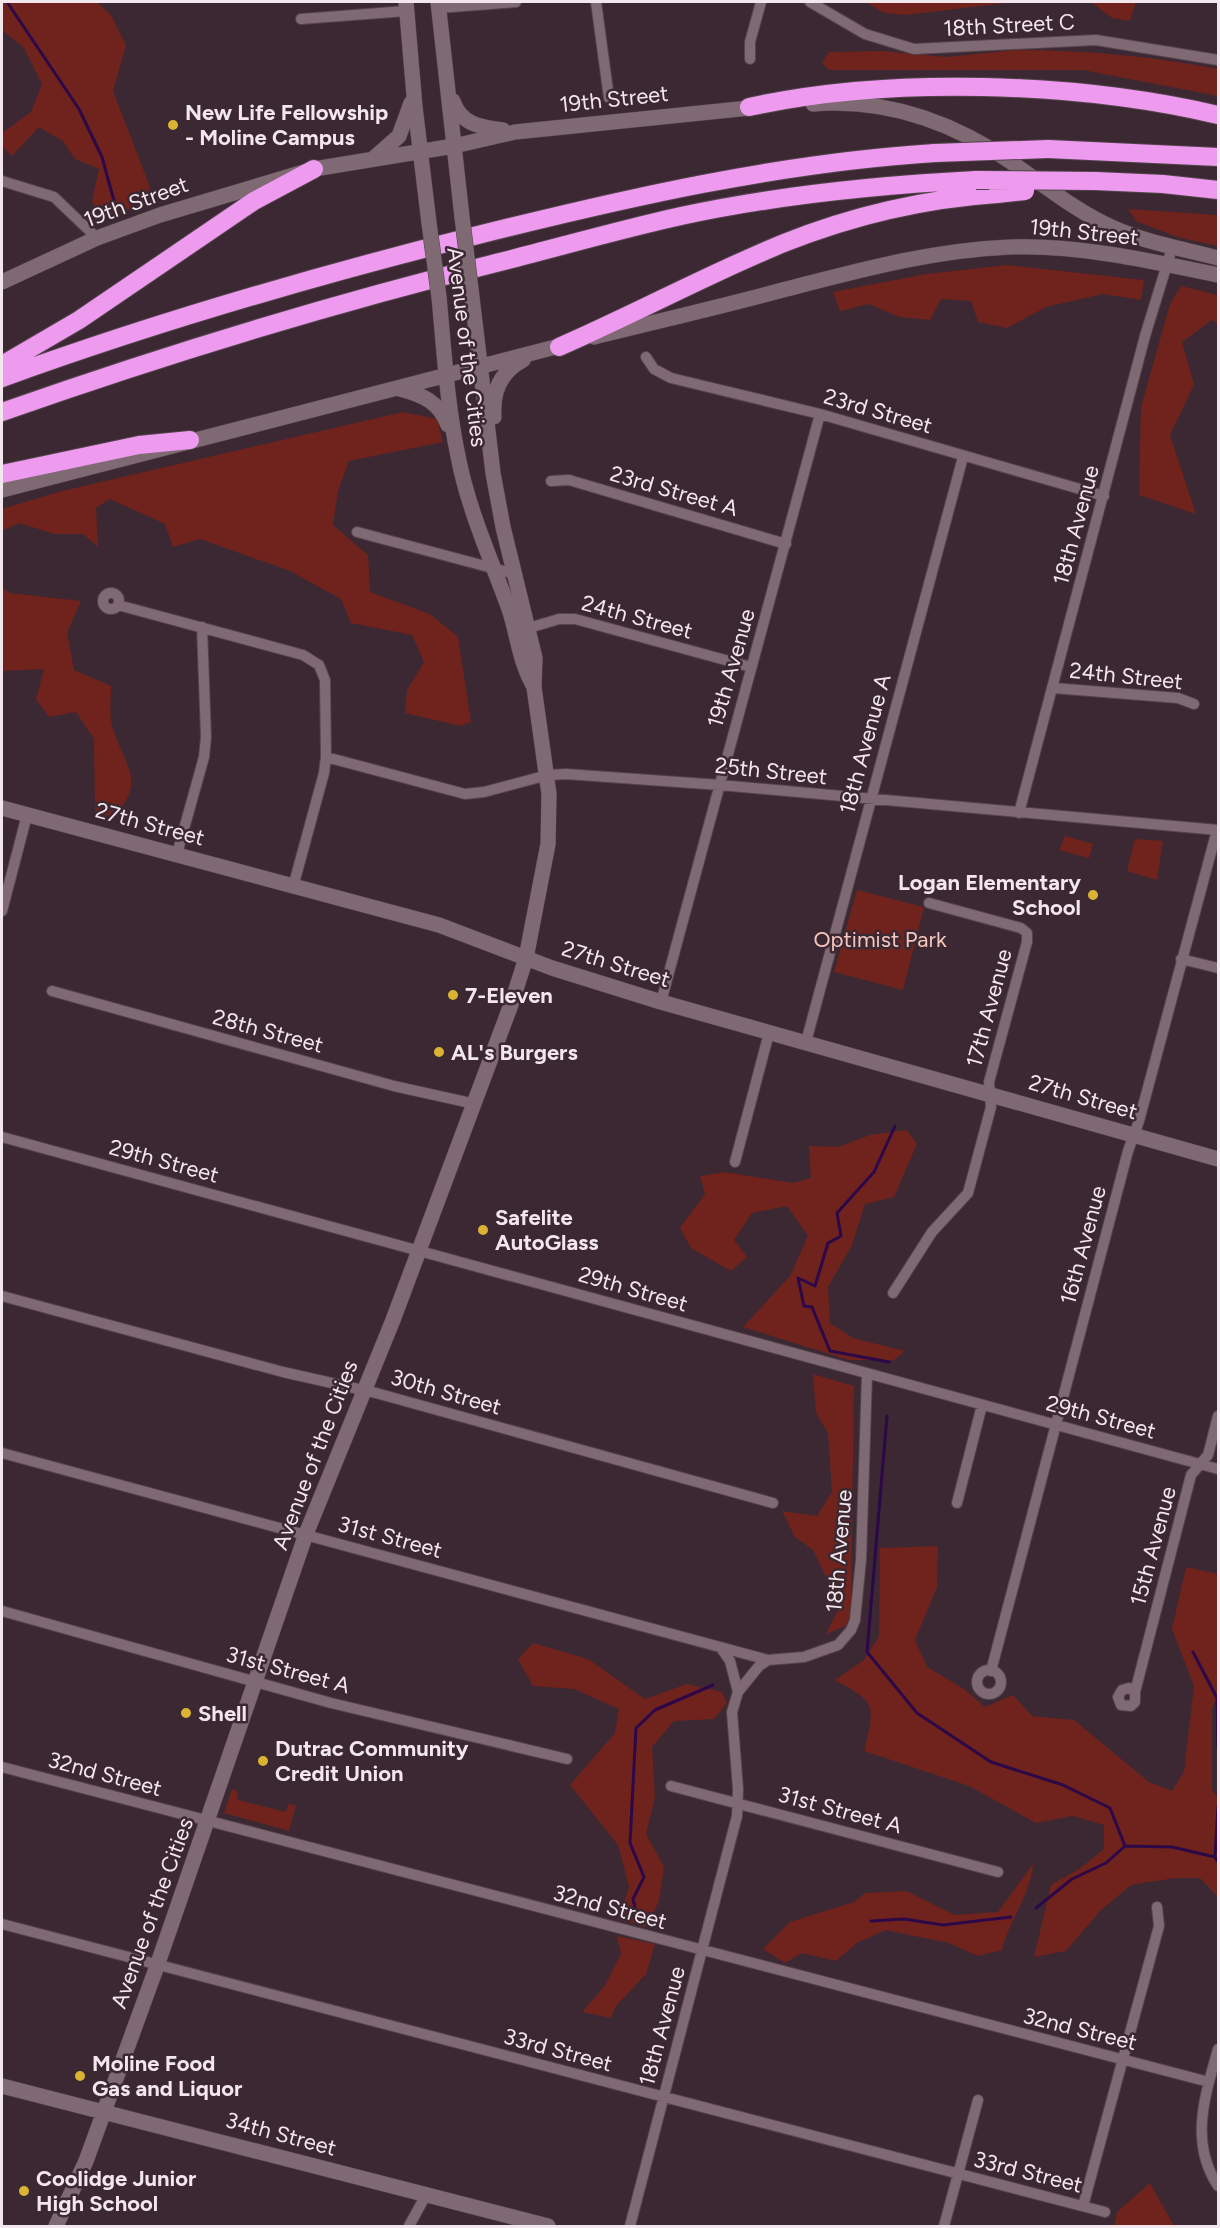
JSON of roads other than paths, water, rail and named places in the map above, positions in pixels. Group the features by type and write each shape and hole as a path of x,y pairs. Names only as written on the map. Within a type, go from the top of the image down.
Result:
{"highway":[{"path":"749,107 800,96 938,88 1085,94 1218,115"},
{"path":"2,378 108,341 282,288 564,213 760,173 831,163 935,153 1047,149 1218,157"},
{"path":"2,365 39,345 95,309 254,201 315,168"},
{"path":"2,412 131,368 291,318 414,283 682,216 858,189 976,180 1095,181 1163,184 1218,190"},
{"path":"550,349 783,244 837,224 923,202 1095,181"},
{"path":"2,474 139,445 190,440"}],"main road":[{"name":"Avenue of the Cities","path":"56,2226 104,2112 157,1966 306,1534 475,1104 526,958 548,844 548,776 534,687 523,667 515,574 493,473 439,5"},
{"name":"Avenue of the Cities","path":"406,6 413,94 456,443 469,500 521,631"},
{"path":"447,87 455,110 471,124 515,132"},
{"path":"374,159 403,129 413,94"},
{"name":"19th Street","path":"2,282 97,238 181,208 315,168 454,146 515,132 749,107 844,103 916,114 966,135 1105,224 1138,238 1218,258"},
{"name":"19th Street","path":"2,490 861,269 939,253 1030,247 1087,252 1218,275"},
{"path":"515,574 493,400 497,386 512,366 550,349"},
{"path":"397,389 429,398 446,418 456,443"},
{"name":"27th Street","path":"2,808 439,926 526,958 661,1002 1218,1159"},
{"name":"34th Street","path":"2,2086 548,2226"}],"street":[{"path":"439,5 516,2"},
{"path":"596,2 609,98"},
{"path":"750,59 750,42 761,2"},
{"name":"18th Street C","path":"810,2 865,34 914,49 1096,40 1218,60"},
{"path":"301,19 406,6"},
{"path":"2,181 54,196 97,238"},
{"name":"18th Avenue","path":"1019,813 1145,336 1172,248"},
{"name":"23rd Street","path":"646,357 654,369 671,378 820,414 1104,496"},
{"name":"19th Avenue","path":"661,1002 820,414"},
{"name":"18th Avenue A","path":"806,1042 869,800 963,457"},
{"name":"23rd Street A","path":"551,481 569,480 786,544"},
{"path":"357,532 515,574"},
{"path":"118,605 303,655 319,665 325,680 326,757 293,887"},
{"name":"24th Street","path":"521,631 560,619 575,619 751,667"},
{"path":"177,854 204,757 206,737 202,627"},
{"name":"24th Street","path":"1053,688 1178,698 1194,704"},
{"name":"25th Street","path":"326,757 465,794 566,774 720,785 1218,830"},
{"path":"2,911 27,815"},
{"name":"16th Avenue","path":"991,1671 1181,958 1218,830"},
{"name":"17th Avenue","path":"893,1293 932,1232 968,1192 991,1107 988,1082 1027,942 1027,933 1021,928 929,903"},
{"path":"1181,958 1218,968"},
{"name":"28th Street","path":"52,991 394,1086 475,1104"},
{"path":"735,1162 770,1033"},
{"name":"29th Street","path":"2,1137 1218,1469"},
{"name":"30th Street","path":"2,1296 283,1372 364,1390 773,1503"},
{"name":"18th Avenue","path":"630,2226 738,1804 732,1712 738,1692 759,1666 768,1660 821,1653 838,1645 851,1630 855,1620 861,1560 867,1375"},
{"path":"957,1503 982,1405"},
{"name":"15th Avenue","path":"1135,1692 1191,1475 1208,1455 1218,1416"},
{"name":"31st Street","path":"2,1453 768,1660"},
{"name":"31st Street A","path":"2,1611 256,1683 567,1759"},
{"name":"18th Avenue","path":"721,1648 730,1661 738,1692"},
{"name":"32nd Street","path":"2,1767 1209,2082"},
{"name":"31st Street A","path":"671,1786 998,1872"},
{"path":"1083,2206 1160,1926 1157,1907"},
{"name":"33rd Street","path":"2,1924 1105,2212"},
{"path":"1218,2049 1201,2120 1202,2146 1208,2169 1218,2186"},
{"path":"944,2226 978,2100"},
{"path":"410,2226 426,2195"}],"waterway":[{"path":"7,2 79,109 102,157 114,201"},
{"path":"889,1362 830,1351 812,1307 804,1306 798,1278 815,1286 828,1243 841,1236 837,1213 874,1172 895,1126"},
{"path":"887,1416 867,1652 917,1713 991,1762 1063,1785 1110,1808 1125,1846 1172,1847 1215,1857 1218,1862"},
{"path":"1193,1652 1217,1698 1218,1747"},
{"path":"636,1912 633,1899 644,1877 630,1843 636,1728 655,1710 713,1685"},
{"path":"1215,1857 1218,1807"},
{"path":"1036,1908 1072,1879 1106,1863 1125,1846"},
{"path":"871,1921 904,1919 943,1925 1011,1917"}],"place":[{"name":"New Life Fellowship - Moline Campus","path":"173,125"},
{"name":"Logan Elementary School","path":"1093,895"},
{"name":"7-Eleven","path":"453,995"},
{"name":"AL's Burgers","path":"439,1052"},
{"name":"Safelite AutoGlass","path":"483,1230"},
{"name":"Shell","path":"186,1713"},
{"name":"Dutrac Community Credit Union","path":"263,1761"},
{"name":"Moline Food Gas and Liquor","path":"80,2076"},
{"name":"Coolidge Junior High School","path":"24,2191"}],"park label":[{"name":"Optimist Park","path":"880,939"}]}
